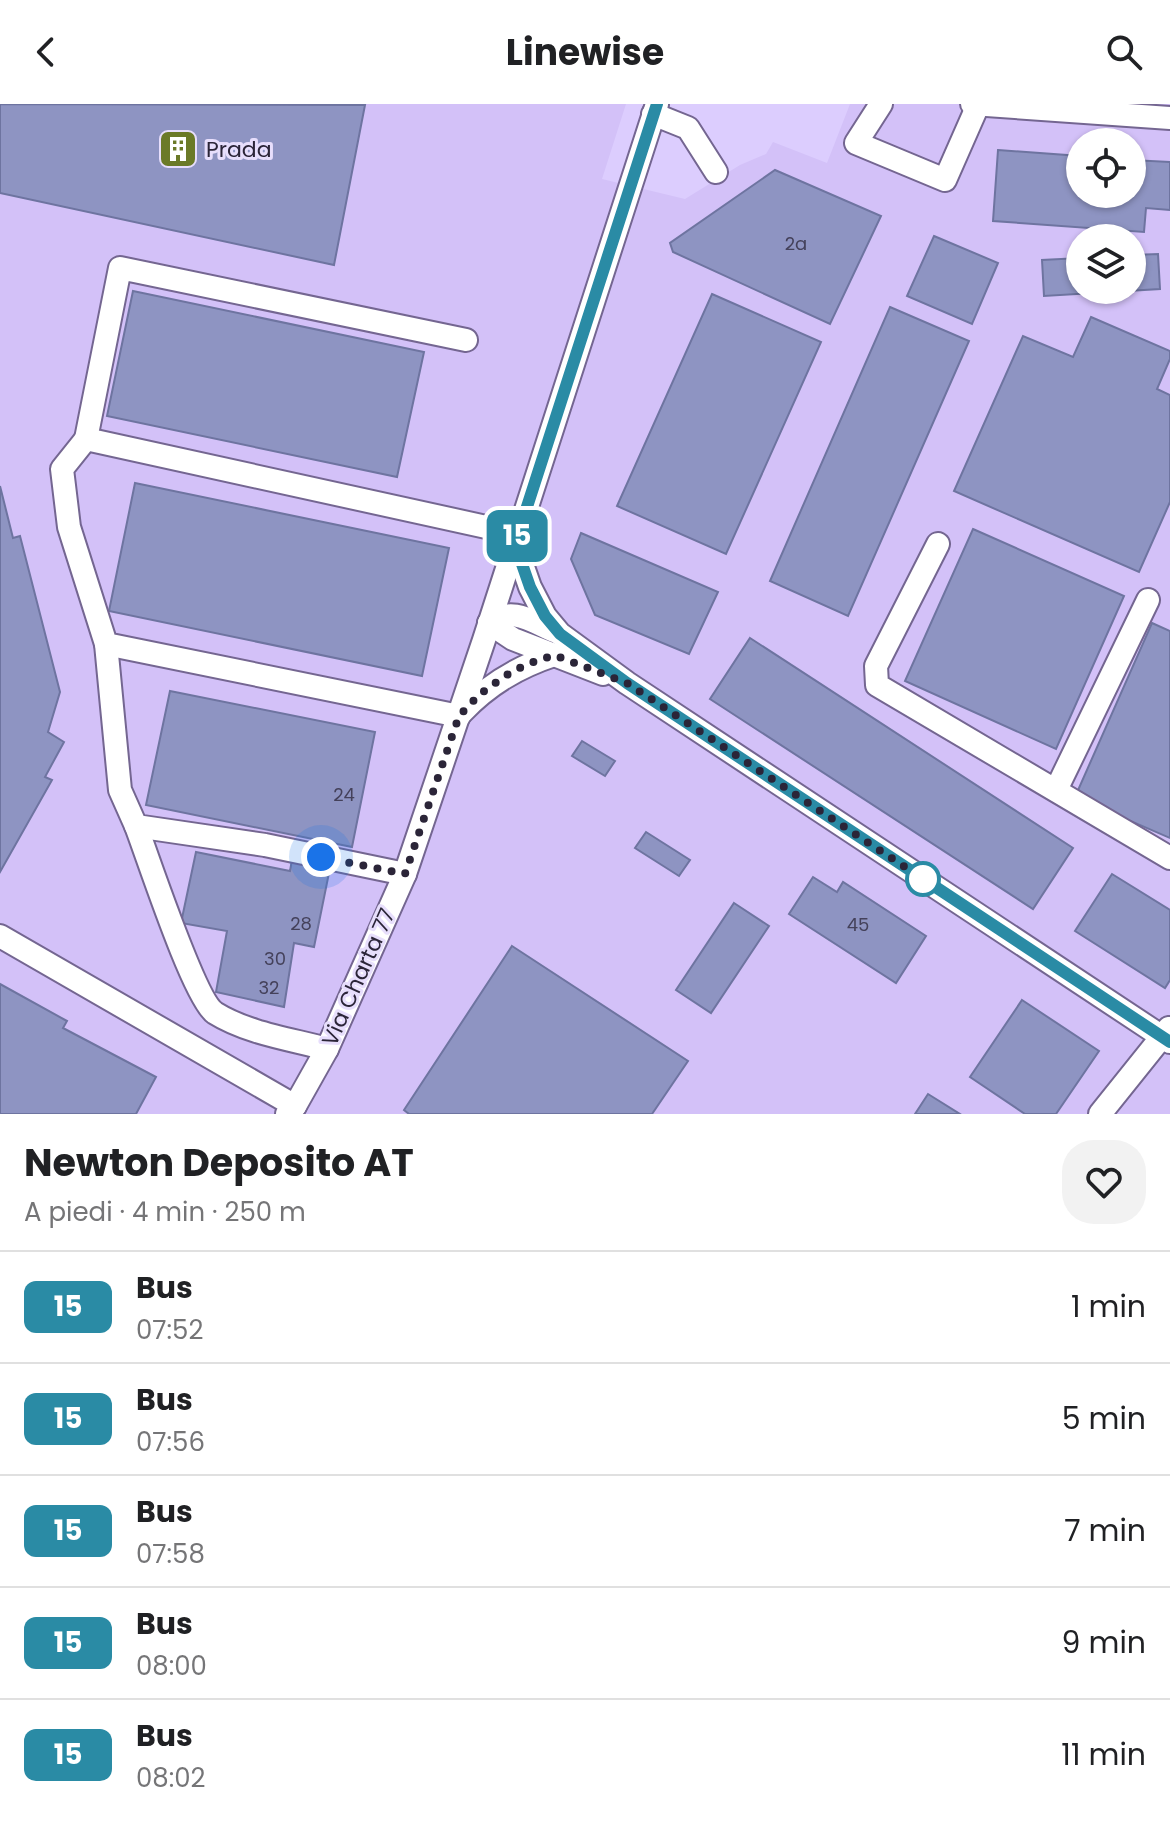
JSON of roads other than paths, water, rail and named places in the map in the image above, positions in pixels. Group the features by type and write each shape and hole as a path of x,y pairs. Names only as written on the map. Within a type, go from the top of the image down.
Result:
{"street":[{"path":"881,104 856,143 945,180 975,104 1125,110 1170,118"},
{"path":"655,109 688,128 716,172"},
{"name":"Via Charta 77","path":"291,1110 327,1049 405,874 655,109"},
{"path":"327,1049 245,1027 212,1011 197,987 120,790 106,644 69,527 62,469 86,439 120,268 466,340"},
{"path":"86,439 516,539 535,600 557,644"},
{"path":"938,544 876,666 877,685 1170,858"},
{"path":"1056,790 1148,600"},
{"path":"489,623 502,634 557,644 627,683 1167,1035 1100,1114"},
{"path":"106,644 459,716 480,694 557,644"},
{"path":"136,826 265,845 405,874"},
{"path":"0,936 291,1110"}],"place":[{"name":"Prada","path":"178,149"}]}
